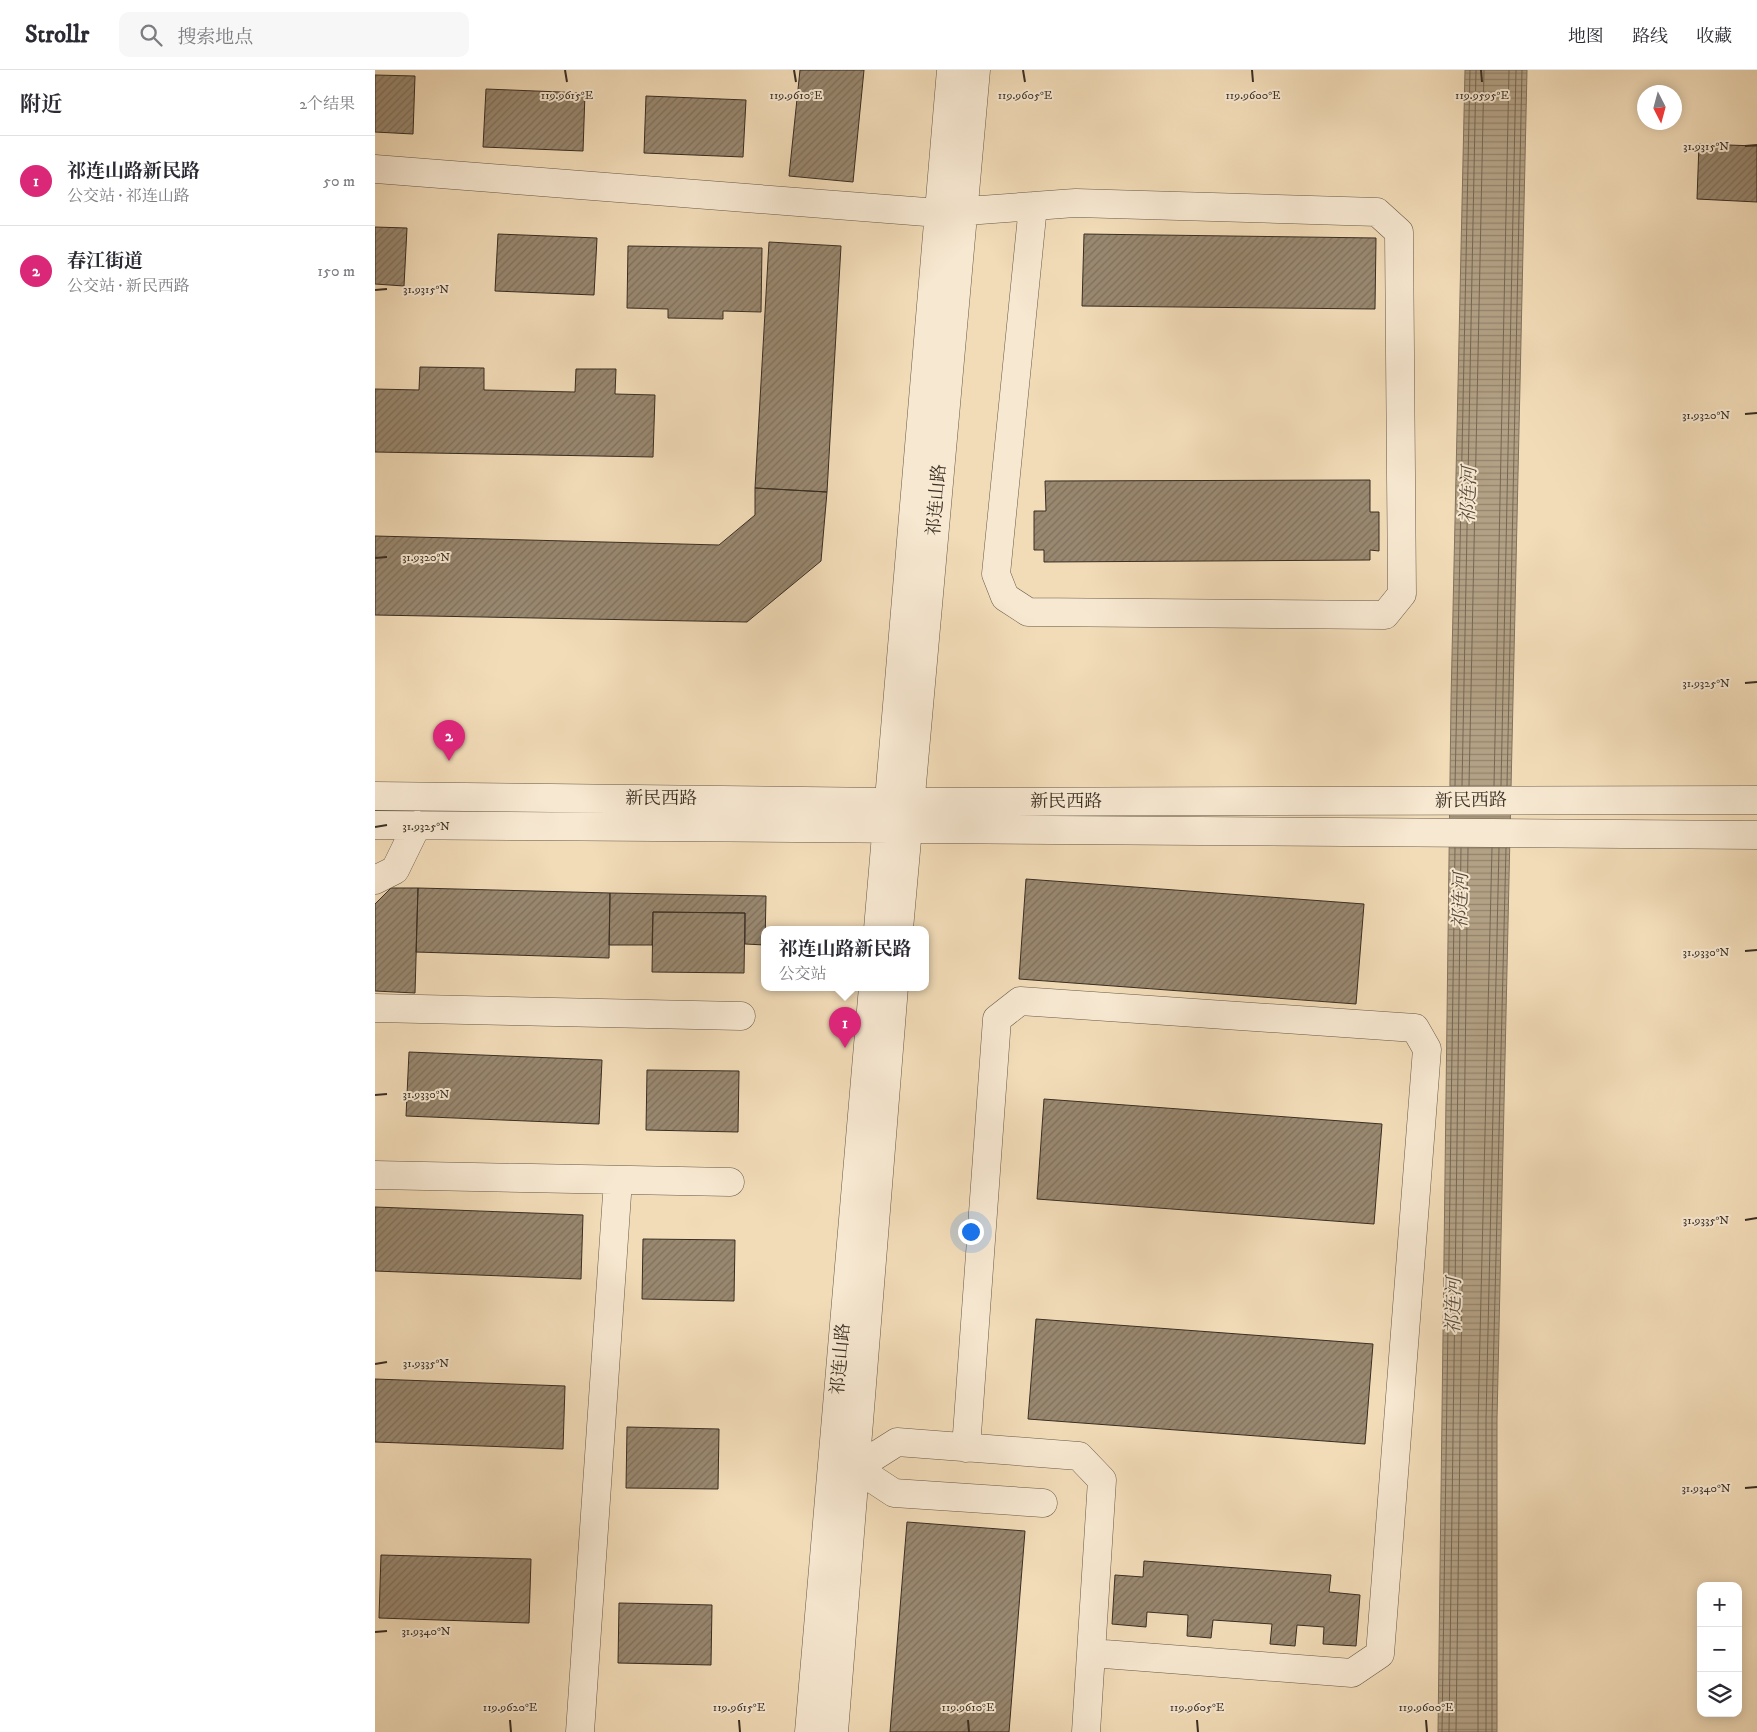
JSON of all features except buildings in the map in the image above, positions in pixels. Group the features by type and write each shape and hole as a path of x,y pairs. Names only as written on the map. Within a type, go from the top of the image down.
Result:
{"street":[{"name":"祁连山路","path":"951,70 951,212"},
{"name":"祁连山路","path":"899,926 897,829 951,212 976,70"},
{"path":"375,169 951,212 1033,206 1076,203 1377,212 1399,232 1401,594 1385,615 1028,612 1005,597 996,574 1033,206"},
{"name":"新民西路","path":"375,796 899,802 1757,800"},
{"name":"新民西路","path":"375,825 1757,835"},
{"path":"375,880 395,870 417,825"},
{"name":"祁连山路","path":"879,926 897,829"},
{"name":"祁连山路","path":"809,1732 873,991"},
{"name":"祁连山路","path":"835,1732 894,991"},
{"path":"966,1448 997,1019 1020,1000 1415,1028 1427,1049 1380,1654 1352,1673 1091,1653"},
{"path":"375,1008 741,1016"},
{"path":"375,1175 730,1182"},
{"path":"580,1732 618,1180"},
{"path":"1043,1503 893,1493 856,1468 897,1442 1079,1456 1102,1480 1086,1732"}],"water":[{"name":"祁连河","path":"1465,70 1527,70 1497,1419 1497,1732 1438,1732 1451,701"}],"place":[{"name":"春江街道","path":"449,761"},
{"name":"祁连山路新民路","path":"845,1048"}]}
